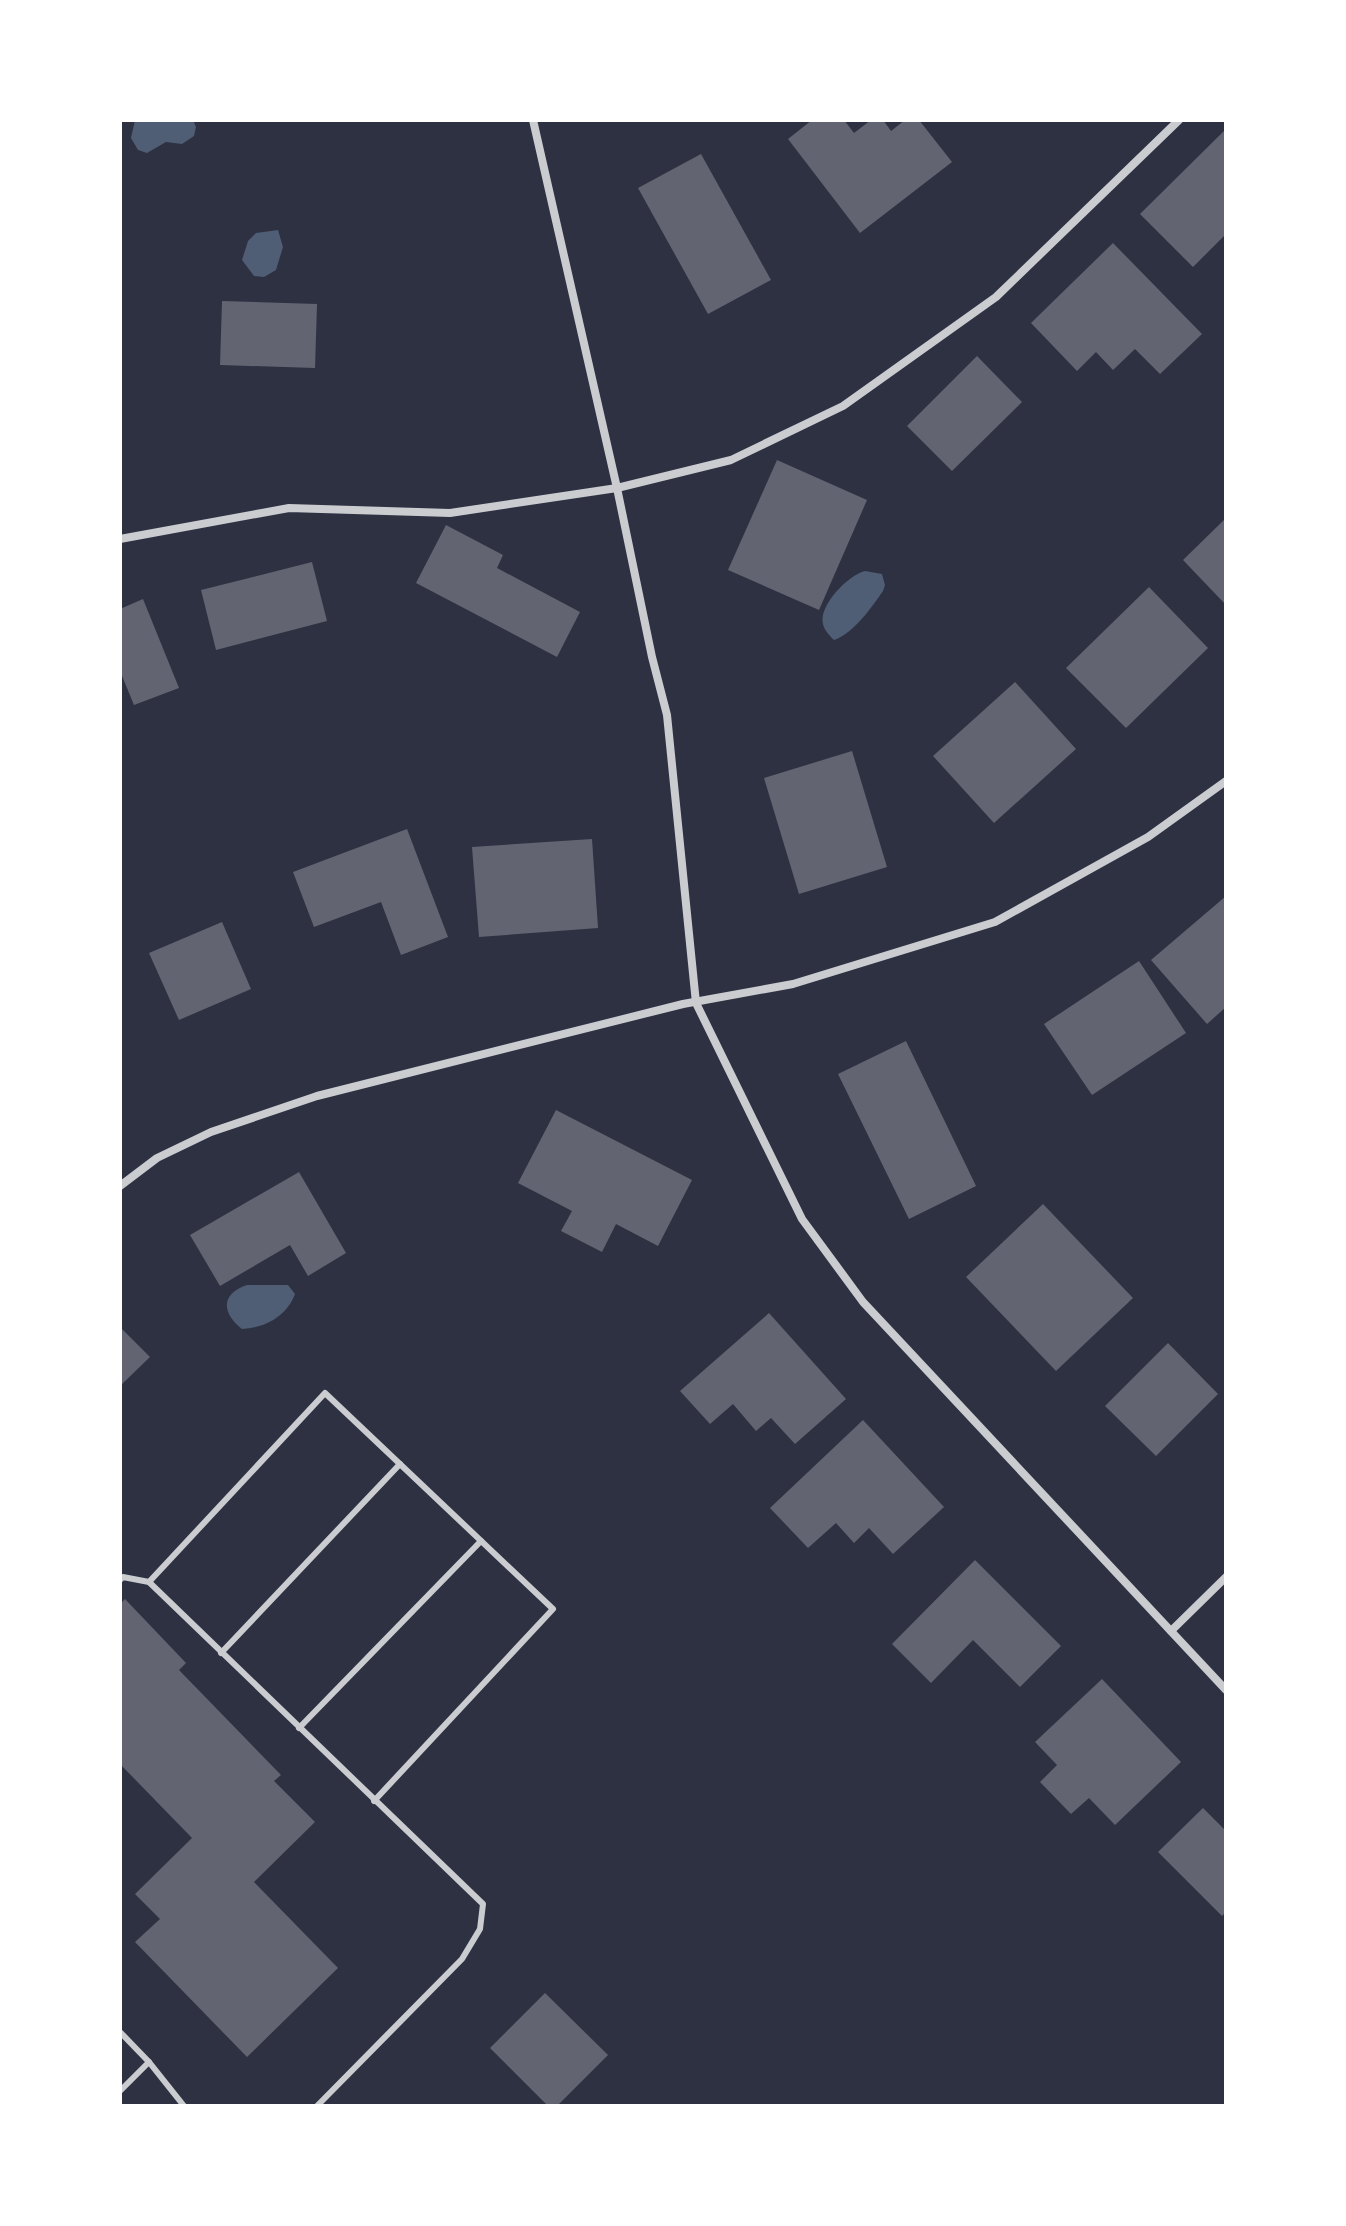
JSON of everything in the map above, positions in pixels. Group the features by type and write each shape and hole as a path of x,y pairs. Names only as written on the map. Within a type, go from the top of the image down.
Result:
{"street":[{"path":"533,120 667,715 696,1003 802,1219 863,1302 1226,1690"},
{"path":"120,539 289,508 450,513 617,488 731,460 843,406 996,297 1179,120"},
{"path":"120,1186 157,1158 211,1132 317,1096 683,1004 793,984 995,922 1148,837 1226,781"},
{"path":"1171,1631 1226,1577"}],"lane":[{"path":"149,1582 325,1393 553,1609 374,1801"},
{"path":"221,1653 400,1464"},
{"path":"299,1728 481,1541"},
{"path":"120,1580 123,1577 149,1582 483,1904 480,1929 462,1959 317,2106"},
{"path":"120,2032 184,2106"},
{"path":"120,2091 149,2062"}],"water":[{"path":"135,120 193,120 196,127 194,136 182,144 166,142 147,153 138,150 131,138"},
{"path":"278,230 283,247 276,270 264,277 254,276 242,260 248,241 256,233"},
{"path":"865,571 882,574 883,591 855,626 834,640 824,626 825,609 843,585"},
{"path":"247,1285 288,1285 295,1294 287,1309 274,1319 242,1329 231,1317 227,1304 232,1293"}],"building":[{"path":"812,120 844,120 854,133 871,120 883,120 891,131 905,120 919,120 952,162 860,233 788,139"},
{"path":"1226,129 1226,234 1193,267 1140,214"},
{"path":"701,154 771,280 708,314 638,188"},
{"path":"1113,243 1202,334 1160,374 1135,349 1113,370 1096,352 1077,371 1031,323"},
{"path":"222,301 317,304 315,368 220,365"},
{"path":"977,356 1022,402 952,471 907,426"},
{"path":"777,460 867,500 819,610 728,570"},
{"path":"1226,518 1226,605 1183,560"},
{"path":"446,525 503,555 497,568 580,612 557,657 416,583"},
{"path":"312,562 327,621 216,650 201,590"},
{"path":"1149,587 1208,648 1126,728 1066,668"},
{"path":"143,599 179,688 134,705 120,671 120,609"},
{"path":"1015,682 1076,749 994,823 933,756"},
{"path":"852,751 887,867 799,894 764,778"},
{"path":"407,829 448,937 401,955 381,902 314,927 293,872"},
{"path":"592,839 598,928 479,937 472,847"},
{"path":"1226,896 1226,1007 1207,1024 1151,960"},
{"path":"222,922 251,989 179,1020 149,953"},
{"path":"1139,961 1186,1033 1092,1095 1044,1024"},
{"path":"906,1041 976,1186 909,1219 838,1074"},
{"path":"556,1110 692,1180 658,1246 616,1224 602,1252 561,1231 572,1211 518,1183"},
{"path":"299,1172 346,1253 308,1276 290,1245 220,1286 190,1235"},
{"path":"1043,1204 1133,1298 1056,1371 966,1277"},
{"path":"769,1313 846,1399 795,1444 771,1418 756,1431 733,1404 710,1424 680,1391"},
{"path":"120,1327 150,1357 120,1386"},
{"path":"1168,1343 1218,1394 1156,1456 1105,1406"},
{"path":"863,1420 944,1507 893,1554 869,1528 854,1543 836,1523 808,1548 770,1508"},
{"path":"975,1560 1061,1646 1020,1687 973,1640 931,1683 892,1644"},
{"path":"125,1599 186,1663 179,1670 281,1775 274,1781 315,1822 254,1882 338,1968 247,2057 135,1942 160,1919 135,1894 192,1838 120,1764 120,1604"},
{"path":"1102,1679 1181,1762 1115,1825 1089,1798 1071,1814 1040,1782 1057,1765 1035,1742"},
{"path":"1203,1808 1226,1831 1226,1912 1222,1916 1158,1852"},
{"path":"545,1993 608,2055 557,2106 548,2106 490,2048"}]}
